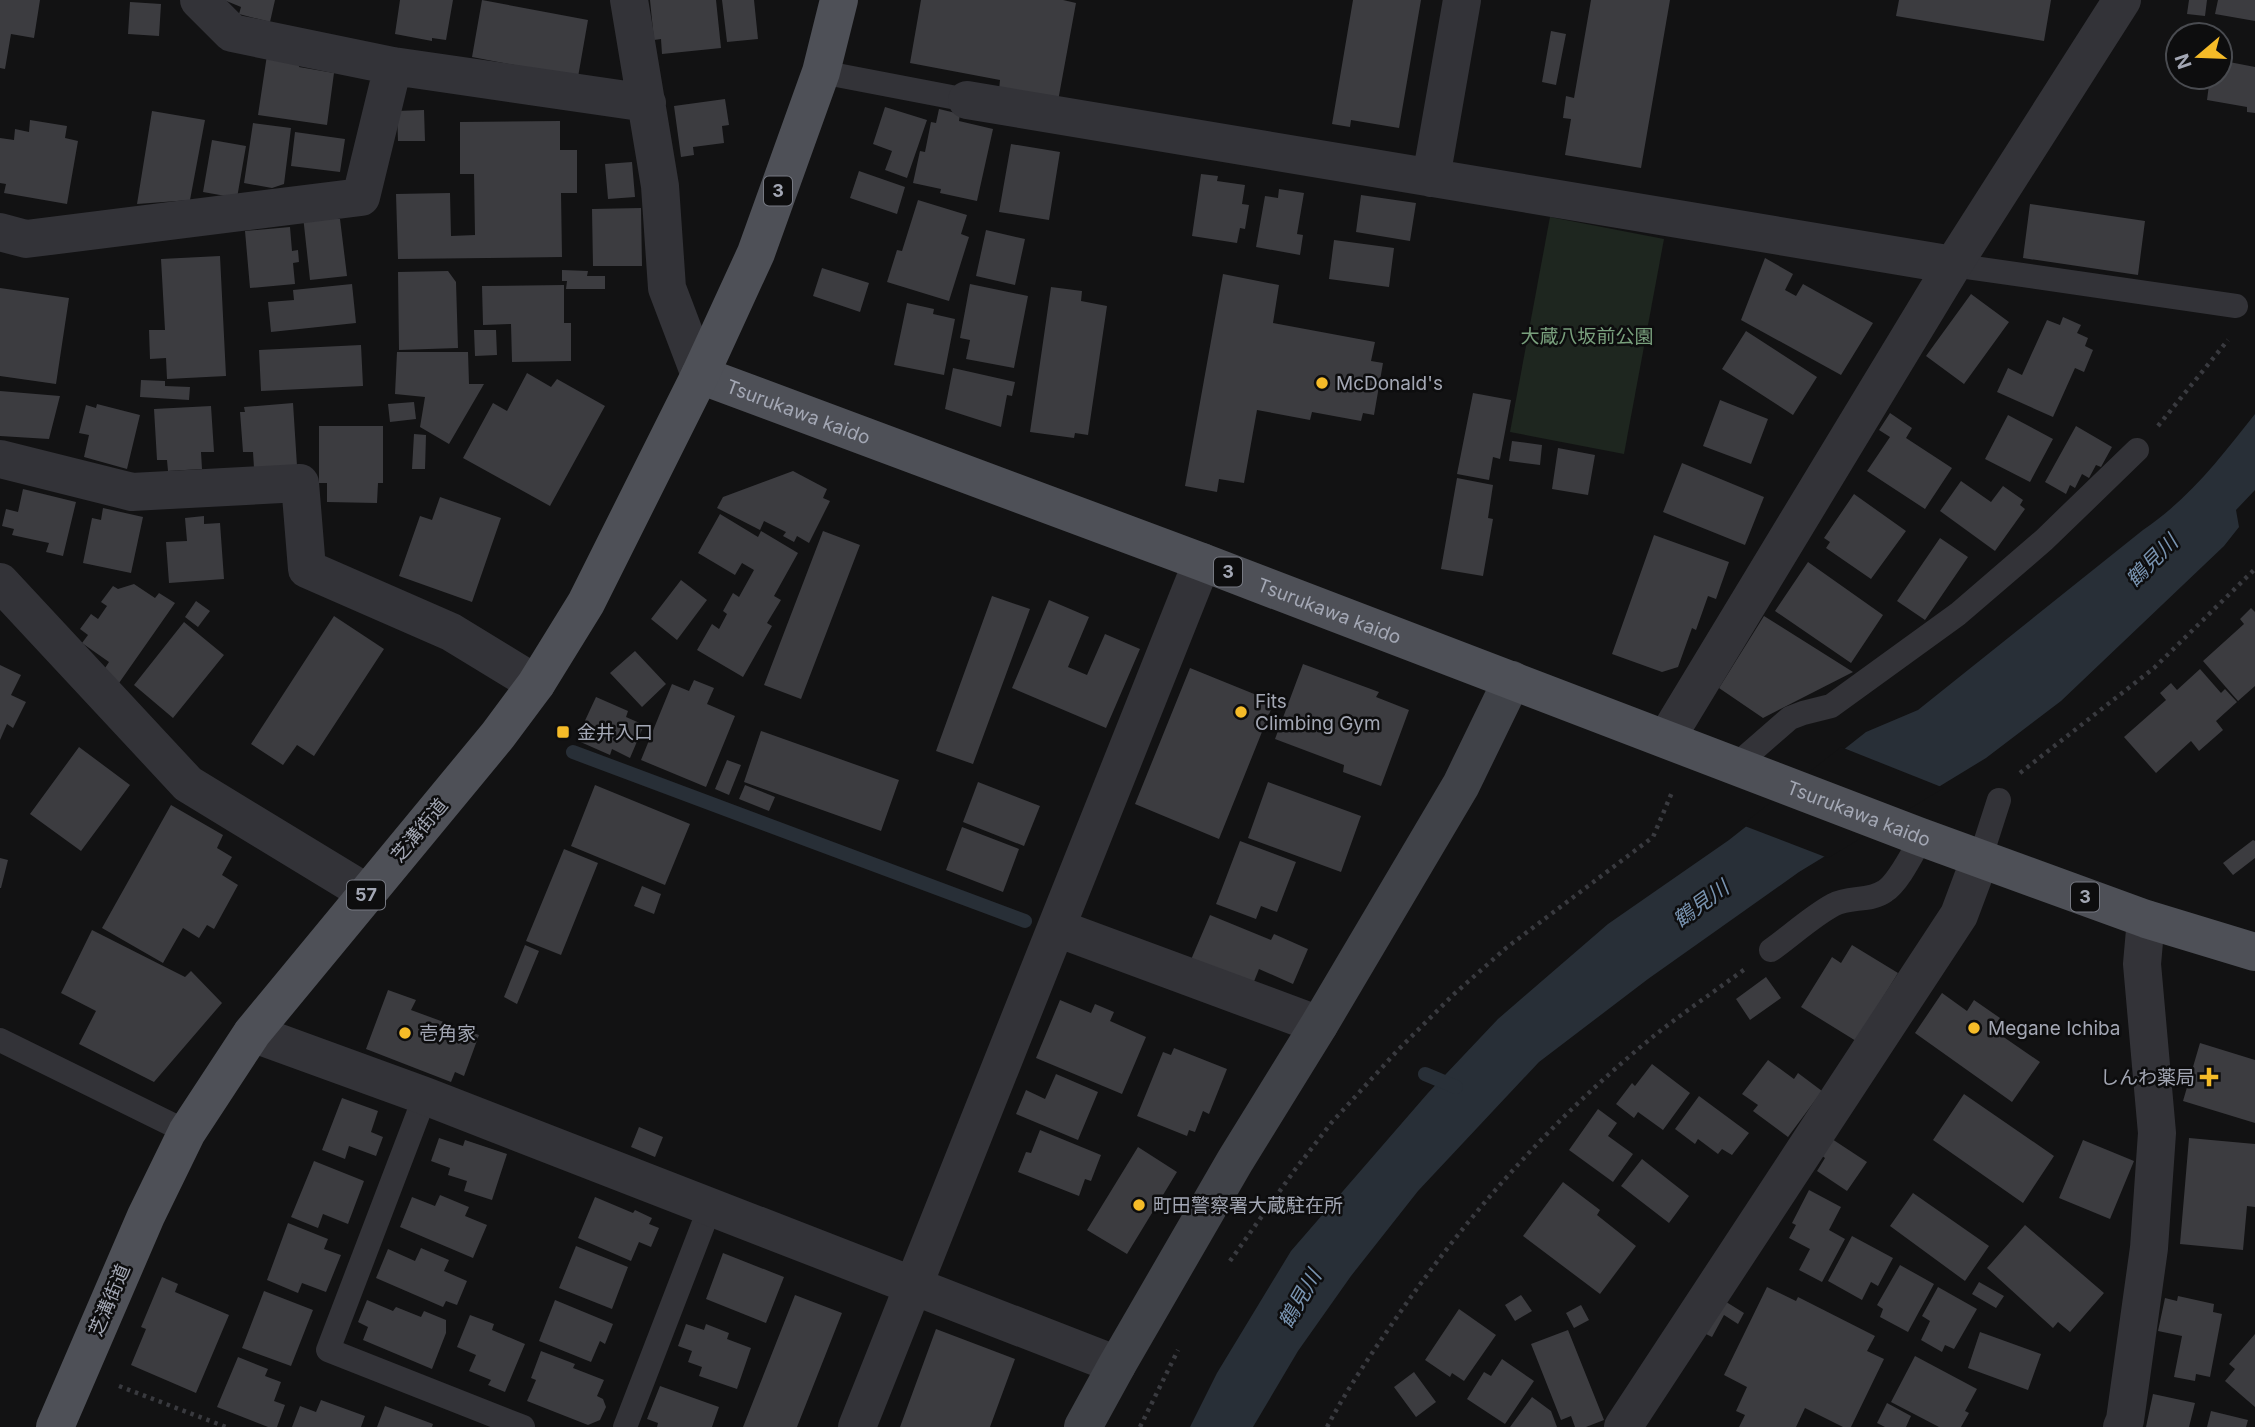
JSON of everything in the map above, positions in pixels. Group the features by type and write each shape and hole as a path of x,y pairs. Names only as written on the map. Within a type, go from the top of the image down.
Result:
{"main road":[{"name":"Tsurukawa kaido","path":"839,0 821,72 756,253 700,375 1202,562 1980,859 2146,919 2255,952"},
{"name":"芝溝街道","path":"55,1427 146,1216 187,1132 253,1033 498,735 536,684 586,603 700,375"}],"street":[{"path":"199,0 232,33 393,66 647,103"},
{"path":"629,0 660,186 667,288 700,375"},
{"path":"1431,178 1462,0"},
{"path":"1666,739 1953,265 2122,0"},
{"path":"0,232 26,239 361,197 393,66"},
{"path":"967,100 1953,265"},
{"path":"0,459 132,492 300,483 307,569 451,632 536,684"},
{"path":"856,1427 1202,562"},
{"path":"0,582 188,784 367,894"},
{"path":"1083,1427 1116,1365 1235,1161 1461,785 1512,680"},
{"path":"1623,1427 1959,915 1980,859"},
{"path":"2122,1427 2149,1248 2157,1133 2142,964 2146,919"},
{"path":"1057,928 1319,1025"},
{"path":"253,1033 425,1096 1116,1365"}],"lane":[{"path":"821,72 967,100"},
{"path":"1953,265 2236,306"},
{"path":"1745,769 1790,718 1831,706 1958,614 2044,540 2137,450"},
{"path":"1980,859 1999,800"},
{"path":"1771,950 1833,905 1886,891 1895,881 1920,836"},
{"path":"0,1040 187,1132"},
{"path":"425,1096 328,1350 523,1427"},
{"path":"625,1427 710,1207"}],"path":[{"path":"2137,450 2233,335"},
{"path":"1999,800 2003,786 2154,668 2255,569"},
{"path":"1224,1269 1309,1151 1398,1050 1453,995 1506,948 1653,837 1673,790"},
{"path":"1327,1427 1368,1359 1414,1292 1517,1163 1584,1098 1656,1035 1771,950"},
{"path":"1140,1427 1181,1345"},
{"path":"79,1370 226,1427"}],"green space":[{"name":"大蔵八坂前公園","path":"1550,217 1664,239 1624,454 1510,432"}],"water":[{"name":"鶴見川","path":"2255,414 2255,490 2236,510 2239,527 2224,546 2061,701 1986,758 1799,872 1648,979 1539,1062 1418,1191 1351,1276 1298,1351 1253,1427 1190,1427 1217,1373 1291,1251 1428,1093 1498,1019 1608,924 1729,840 1866,732 1918,710 2160,518 2204,477"}],"pier":[{"path":"1841,747 1944,788 1828,858 1742,825"}],"building":[{"path":"0,0 40,0 34,38 11,34 5,69 0,68"},
{"path":"224,0 275,0 270,22 239,14 241,7"},
{"path":"400,0 453,0 446,40 432,38 432,41 395,34"},
{"path":"482,0 588,20 578,77 472,57"},
{"path":"650,0 716,0 721,48 662,54 661,39 654,40"},
{"path":"722,0 754,0 758,39 727,42"},
{"path":"921,0 1063,0 1076,3 1058,101 999,90 1000,80 910,63"},
{"path":"1353,0 1421,0 1399,128 1351,120 1350,127 1332,124"},
{"path":"1591,0 1670,0 1641,168 1565,155 1571,119 1563,118 1566,96 1574,98"},
{"path":"1899,0 2051,0 2044,41 1896,16"},
{"path":"2189,0 2207,0 2205,16 2187,14"},
{"path":"2218,0 2255,0 2255,21 2215,14"},
{"path":"130,2 161,4 159,36 128,34"},
{"path":"1551,31 1566,34 1556,85 1542,82"},
{"path":"267,55 300,60 299,67 334,73 327,125 258,115"},
{"path":"2234,63 2255,67 2255,113 2247,112 2247,107 2207,100 2208,91 2234,91"},
{"path":"725,99 729,125 722,126 724,143 693,147 694,155 681,157 674,106"},
{"path":"885,107 927,120 907,178 885,170 892,151 873,144"},
{"path":"939,109 960,114 959,121 993,129 977,201 940,193 941,189 913,183 920,151 925,152 931,122 936,123"},
{"path":"424,110 425,141 398,141 397,111"},
{"path":"152,111 205,120 190,200 137,204"},
{"path":"30,120 67,126 65,138 78,141 67,204 4,193 6,184 0,183 0,138 14,140 15,129 29,132"},
{"path":"560,121 560,150 577,150 577,193 561,193 562,257 398,259 396,194 450,193 451,236 475,235 474,174 460,174 460,122"},
{"path":"253,123 291,128 284,184 272,188 244,183"},
{"path":"295,132 345,139 340,172 291,166"},
{"path":"212,140 246,146 237,198 203,192"},
{"path":"1011,144 1060,152 1049,220 999,212"},
{"path":"632,162 635,197 608,199 605,164"},
{"path":"859,171 905,187 897,214 850,198"},
{"path":"1201,174 1218,176 1217,181 1245,185 1242,204 1249,205 1245,229 1240,228 1237,243 1192,236"},
{"path":"1279,189 1304,193 1297,234 1303,235 1300,255 1256,247 1265,196 1278,198"},
{"path":"1361,195 1416,203 1410,241 1356,232"},
{"path":"918,200 967,215 961,234 969,237 949,301 887,282 897,250 902,251"},
{"path":"2030,204 2145,221 2138,275 2023,258"},
{"path":"641,208 642,266 593,266 592,209"},
{"path":"303,216 340,219 347,276 310,280"},
{"path":"290,227 292,251 298,250 299,262 293,263 295,284 250,288 245,231"},
{"path":"986,230 1025,239 1015,285 976,276"},
{"path":"1334,240 1394,248 1389,287 1329,279"},
{"path":"220,256 226,376 167,379 166,358 150,359 149,330 165,330 161,259"},
{"path":"1765,258 1793,274 1785,290 1796,296 1803,284 1873,323 1841,375 1741,320"},
{"path":"822,268 869,283 860,312 813,296"},
{"path":"562,270 588,271 587,276 605,276 605,289 566,289 567,281 562,281"},
{"path":"448,271 456,282 458,348 399,350 398,272"},
{"path":"1223,274 1279,285 1273,323 1375,342 1371,361 1383,363 1374,415 1363,413 1361,421 1312,412 1310,420 1257,410 1244,483 1219,479 1217,492 1185,486"},
{"path":"352,284 356,323 271,332 268,302 294,300 293,290"},
{"path":"970,284 1028,296 1014,368 966,359 970,340 960,338"},
{"path":"564,285 564,323 571,323 571,361 512,362 511,324 483,325 482,286"},
{"path":"1051,287 1082,291 1081,301 1107,306 1088,435 1075,433 1074,438 1030,432"},
{"path":"0,288 69,298 56,384 0,376"},
{"path":"1971,294 2009,322 1964,384 1926,356"},
{"path":"907,303 934,309 933,314 955,319 944,375 894,365"},
{"path":"2063,317 2081,325 2077,333 2088,338 2085,346 2093,350 2084,372 2075,368 2053,417 1997,392 2008,368 2022,375 2047,320 2060,325"},
{"path":"474,330 496,330 497,355 475,356"},
{"path":"1746,331 1817,377 1793,415 1722,369"},
{"path":"361,345 363,386 261,391 259,350"},
{"path":"397,352 468,352 469,384 484,384 449,444 420,427 425,397 395,394"},
{"path":"953,368 1015,382 1012,396 1007,395 1001,427 945,409"},
{"path":"527,373 551,387 557,379 605,406 550,506 463,458 493,403 507,411"},
{"path":"141,380 165,381 165,386 190,387 189,400 140,397"},
{"path":"0,391 60,396 49,439 0,436"},
{"path":"1473,393 1511,400 1500,459 1493,457 1489,480 1457,474"},
{"path":"1720,400 1768,419 1751,464 1703,446"},
{"path":"414,402 416,419 390,422 388,404"},
{"path":"293,403 297,466 254,468 253,452 243,452 240,412 245,412 244,407"},
{"path":"97,404 140,415 127,469 84,457 89,435 79,433 86,405 96,408"},
{"path":"211,406 214,452 201,452 202,469 168,471 167,460 157,460 154,409"},
{"path":"1890,413 1912,428 1906,438 1952,468 1925,509 1867,471 1890,437 1879,430"},
{"path":"2008,415 2053,439 2030,482 1985,459"},
{"path":"319,426 383,426 383,483 378,483 377,503 327,502 327,483 319,483"},
{"path":"2076,426 2112,447 2101,467 2096,465 2089,478 2082,474 2075,488 2070,485 2066,494 2045,482"},
{"path":"414,434 426,435 425,469 412,469"},
{"path":"1512,441 1542,445 1540,465 1509,461"},
{"path":"1558,448 1595,455 1588,495 1552,489"},
{"path":"1682,463 1764,497 1745,545 1663,512"},
{"path":"793,471 827,489 823,498 830,501 809,543 797,536 794,542 783,536 786,532 764,521 760,530 717,508 723,497"},
{"path":"1457,478 1493,485 1488,518 1493,519 1483,576 1441,569"},
{"path":"1961,481 1991,502 2003,486 2023,500 2020,505 2025,509 1995,551 1940,511"},
{"path":"23,489 76,502 63,556 46,552 49,543 12,535 14,529 2,526 6,509 18,512"},
{"path":"1854,494 1906,531 1871,579 1826,548 1830,542 1824,538"},
{"path":"440,497 501,518 472,602 399,576 420,516 432,520"},
{"path":"103,508 143,517 131,573 83,563 92,518 101,520"},
{"path":"720,514 758,537 761,531 798,553 774,596 781,600 767,623 772,626 743,677 697,650 712,624 719,629 727,614 723,611 733,593 739,597 754,570 742,563 735,575 698,553"},
{"path":"204,516 204,524 220,523 224,579 169,583 166,542 187,541 185,518"},
{"path":"823,531 860,545 801,699 764,685"},
{"path":"1654,535 1729,562 1716,599 1708,596 1696,630 1692,628 1678,667 1662,672 1612,654"},
{"path":"1940,538 1968,557 1925,620 1897,601"},
{"path":"1808,562 1883,615 1851,663 1775,611"},
{"path":"681,580 707,600 677,640 651,619"},
{"path":"134,584 155,598 159,593 175,603 119,683 103,671 109,662 82,643 88,635 80,629 91,614 98,619 107,606 101,602 113,586 118,589"},
{"path":"992,596 1030,609 973,764 936,751"},
{"path":"1049,600 1089,617 1068,667 1087,675 1105,634 1140,649 1106,728 1012,688"},
{"path":"196,601 210,611 198,627 185,617"},
{"path":"2251,608 2255,612 2255,686 2238,701 2203,661 2244,624 2240,619"},
{"path":"334,616 384,649 314,756 297,745 283,765 251,744"},
{"path":"1764,616 1853,672 1763,718 1719,688"},
{"path":"184,622 224,655 173,718 134,685"},
{"path":"635,651 666,684 642,707 610,673"},
{"path":"1303,664 1379,692 1376,697 1409,710 1381,786 1343,772 1344,765 1275,739"},
{"path":"0,665 21,675 11,695 26,702 13,728 7,724 0,740"},
{"path":"1190,668 1274,702 1219,839 1135,804"},
{"path":"2200,669 2221,693 2225,689 2237,702 2216,721 2223,730 2199,751 2191,741 2156,773 2124,737 2166,700 2160,693 2171,683 2177,690"},
{"path":"694,680 714,688 707,704 735,716 706,787 641,760 672,684 689,691"},
{"path":"596,697 628,711 626,717 644,725 630,758 612,749 610,755 576,740"},
{"path":"761,731 899,780 881,831 744,782"},
{"path":"79,747 130,785 81,851 30,814"},
{"path":"727,760 741,765 729,795 715,789"},
{"path":"978,782 1040,806 1024,846 963,822"},
{"path":"1268,782 1361,816 1341,872 1248,838"},
{"path":"595,785 690,824 665,885 571,846"},
{"path":"745,785 775,797 769,811 739,799"},
{"path":"171,805 223,835 217,848 232,857 222,875 238,885 214,929 207,925 199,938 183,928 163,963 102,928"},
{"path":"962,827 1019,849 1003,892 946,870"},
{"path":"2253,840 2255,858 2233,875 2223,863"},
{"path":"1240,841 1296,862 1277,912 1261,906 1256,919 1216,904"},
{"path":"564,849 598,863 561,955 526,941"},
{"path":"0,858 8,860 1,888 0,888"},
{"path":"642,886 661,894 654,914 634,906"},
{"path":"1210,915 1271,940 1274,934 1308,949 1293,984 1259,969 1251,989 1190,962"},
{"path":"92,930 185,977 191,971 222,1003 154,1082 79,1044 96,1011 61,993"},
{"path":"525,945 539,951 517,1004 504,997"},
{"path":"1852,945 1898,973 1856,1041 1801,1007 1832,957 1841,963"},
{"path":"1766,977 1781,998 1750,1020 1736,999"},
{"path":"388,990 416,1000 411,1010 479,1035 464,1076 455,1072 451,1082 366,1049"},
{"path":"1942,993 1967,1011 1974,1000 2000,1018 1992,1029 2040,1062 2012,1102 1915,1033"},
{"path":"1060,1000 1091,1013 1095,1004 1114,1012 1110,1021 1146,1037 1122,1094 1036,1058"},
{"path":"2200,1043 2255,1060 2255,1123 2183,1101"},
{"path":"1174,1048 1227,1069 1209,1114 1203,1111 1195,1132 1189,1130 1187,1136 1137,1116 1163,1052 1171,1055"},
{"path":"1768,1060 1794,1079 1798,1073 1822,1091 1788,1137 1753,1111 1758,1105 1742,1094"},
{"path":"1652,1064 1690,1093 1663,1130 1638,1112 1634,1118 1616,1104 1632,1083 1635,1086"},
{"path":"1056,1074 1098,1092 1078,1140 1016,1114 1026,1090 1045,1099"},
{"path":"1964,1094 2054,1156 2023,1203 1933,1140"},
{"path":"1699,1096 1749,1133 1732,1155 1722,1149 1718,1154 1698,1139 1695,1144 1675,1129"},
{"path":"342,1098 378,1111 371,1132 383,1137 376,1156 349,1146 345,1159 322,1150"},
{"path":"1598,1109 1617,1123 1608,1136 1633,1154 1613,1182 1569,1150"},
{"path":"639,1127 663,1137 655,1157 631,1147"},
{"path":"1040,1130 1101,1155 1091,1181 1085,1179 1079,1196 1018,1172 1026,1152 1031,1153"},
{"path":"439,1138 463,1146 465,1140 507,1154 492,1200 464,1191 467,1181 448,1175 450,1168 431,1161"},
{"path":"2189,1138 2255,1144 2255,1207 2247,1206 2243,1250 2180,1244"},
{"path":"1832,1139 1867,1162 1847,1191 1817,1171 1825,1158 1821,1155"},
{"path":"2083,1140 2134,1161 2110,1219 2059,1198"},
{"path":"1138,1147 1177,1172 1127,1254 1087,1230"},
{"path":"1642,1159 1689,1196 1669,1223 1621,1186"},
{"path":"314,1161 364,1181 348,1224 323,1214 318,1228 291,1217"},
{"path":"1563,1182 1600,1210 1597,1215 1636,1246 1600,1294 1523,1236"},
{"path":"1809,1190 1841,1207 1829,1230 1845,1239 1822,1282 1799,1270 1810,1249 1789,1238 1796,1225 1792,1223"},
{"path":"1913,1193 1989,1246 1965,1281 1890,1226"},
{"path":"440,1195 469,1207 465,1216 487,1225 473,1258 400,1227 412,1197 435,1206"},
{"path":"595,1197 652,1218 649,1224 659,1228 651,1247 639,1242 631,1261 578,1238"},
{"path":"288,1223 328,1239 324,1249 341,1255 326,1292 302,1283 298,1293 267,1280"},
{"path":"2025,1225 2104,1293 2070,1332 2058,1322 2053,1328 1987,1268"},
{"path":"1852,1236 1893,1258 1878,1286 1871,1282 1862,1300 1828,1281"},
{"path":"576,1246 628,1267 612,1309 559,1288"},
{"path":"421,1248 449,1260 444,1271 467,1281 457,1305 446,1301 443,1307 376,1278 388,1249 415,1261"},
{"path":"723,1253 784,1277 766,1323 706,1299"},
{"path":"1900,1265 1934,1284 1908,1332 1880,1317 1883,1309 1877,1305"},
{"path":"162,1277 178,1284 175,1292 229,1315 196,1393 131,1365 146,1329 141,1327"},
{"path":"1979,1282 2004,1296 1996,1308 1972,1294"},
{"path":"1767,1287 1796,1301 1798,1297 1875,1336 1867,1351 1884,1359 1851,1427 1843,1427 1805,1408 1796,1427 1739,1427 1745,1415 1736,1411 1747,1387 1724,1375"},
{"path":"1938,1287 1977,1309 1954,1349 1945,1345 1942,1352 1921,1340 1930,1321 1922,1316"},
{"path":"264,1291 313,1310 291,1366 242,1348"},
{"path":"795,1295 842,1313 797,1427 743,1427"},
{"path":"1521,1295 1532,1311 1515,1321 1505,1305"},
{"path":"2178,1296 2214,1304 2213,1312 2222,1314 2210,1377 2196,1374 2195,1381 2174,1377 2182,1336 2158,1331 2165,1298 2177,1301"},
{"path":"367,1300 393,1311 396,1307 421,1317 424,1311 446,1320 446,1333 432,1369 363,1340 368,1327 358,1322"},
{"path":"555,1300 613,1324 605,1344 600,1341 591,1362 539,1341"},
{"path":"1723,1300 1744,1313 1738,1324 1724,1315 1712,1337 1702,1332"},
{"path":"1581,1305 1589,1320 1574,1328 1566,1313"},
{"path":"1459,1309 1496,1335 1464,1381 1452,1373 1450,1377 1425,1360"},
{"path":"470,1315 494,1324 492,1330 525,1344 505,1392 488,1385 491,1380 469,1371 476,1355 457,1347"},
{"path":"686,1324 704,1330 706,1324 729,1333 727,1339 751,1348 737,1389 699,1376 702,1367 688,1362 692,1351 678,1346"},
{"path":"936,1329 1015,1359 990,1427 900,1427"},
{"path":"1568,1330 1604,1420 1586,1427 1575,1427 1571,1416 1561,1420 1531,1344"},
{"path":"1980,1332 2041,1354 2028,1390 1968,1368"},
{"path":"2255,1334 2255,1407 2225,1381 2235,1369 2229,1364"},
{"path":"541,1351 575,1364 573,1368 604,1380 597,1396 603,1399 606,1407 600,1420 588,1425 527,1401 536,1380 531,1378"},
{"path":"1915,1356 1977,1389 1965,1411 1969,1413 1961,1427 1939,1427 1891,1402"},
{"path":"238,1357 268,1369 265,1376 281,1382 274,1401 285,1405 277,1427 268,1427 217,1407"},
{"path":"1502,1359 1534,1381 1505,1424 1467,1399 1484,1372 1491,1376"},
{"path":"1414,1372 1436,1402 1416,1417 1394,1387"},
{"path":"660,1386 719,1407 712,1427 657,1427 658,1423 647,1419"},
{"path":"2153,1394 2195,1403 2189,1427 2146,1427"},
{"path":"1532,1397 1551,1411 1557,1427 1510,1427"},
{"path":"321,1400 365,1416 361,1427 292,1427 300,1406 316,1412"},
{"path":"1887,1403 1911,1416 1906,1427 1885,1427 1877,1423"},
{"path":"385,1406 433,1424 432,1427 377,1427"},
{"path":"2211,1411 2248,1420 2246,1427 2207,1427"}],"waterway":[{"path":"573,752 1025,921"},
{"path":"1425,1074 1456,1087"}],"place":[{"name":"McDonald's","path":"1322,383"},
{"name":"Fits Climbing Gym","path":"1241,712"},
{"name":"金井入口","path":"563,732"},
{"name":"Megane Ichiba","path":"1974,1028"},
{"name":"壱角家","path":"405,1033"},
{"name":"しんわ薬局","path":"2209,1077"},
{"name":"町田警察署大蔵駐在所","path":"1139,1205"}]}
